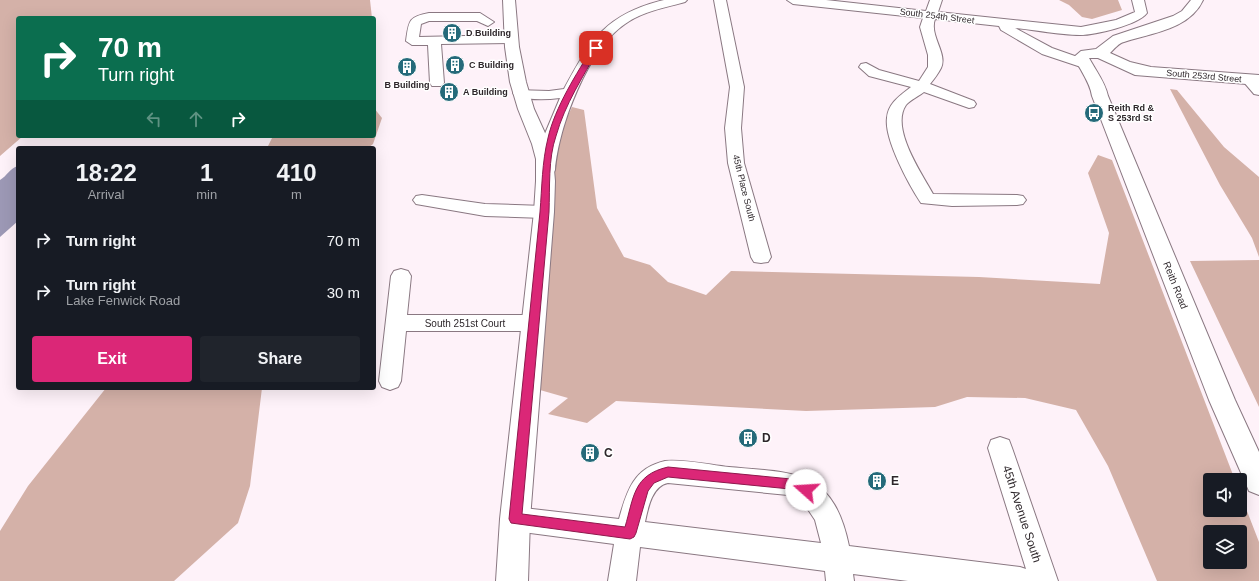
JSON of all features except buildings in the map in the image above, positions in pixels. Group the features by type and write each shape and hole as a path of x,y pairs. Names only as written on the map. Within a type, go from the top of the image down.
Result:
{"street":[{"path":"510,0 510,39 520,93 538,136 547,170"},
{"path":"512,581 515,519 547,170 552,137 559,115 570,92 602,38 617,23 643,9 681,0"},
{"name":"45th Place South","path":"720,0 737,87 733,128 736,162 761,257"},
{"name":"South 254th Street","path":"793,0 1081,31 1117,23 1137,16 1141,13 1138,0"},
{"path":"936,0 926,27 936,55 935,67 922,86 900,104 894,117 895,131 900,148 927,199 952,201 1018,200"},
{"path":"987,22 1008,29 1047,51 1089,57 1103,52 1117,39 1128,37 1179,19 1190,12 1197,0"},
{"path":"488,22 480,17 445,12 417,20 414,25 412,41 510,39"},
{"path":"1109,72 1114,52 1130,41 1128,37"},
{"path":"434,40 437,84"},
{"name":"South 253rd Street","path":"1089,57 1109,56 1109,72 1149,71 1256,84"},
{"name":"Reith Road","path":"1089,57 1091,77 1109,72"},
{"path":"866,67 874,73 922,86 969,104"},
{"name":"Reith Road","path":"1109,72 1100,96 1222,400 1259,482"},
{"path":"520,93 549,95 570,92"},
{"path":"422,200 485,210 544,212"},
{"path":"390,381 401,276"},
{"name":"South 251st Court","path":"396,323 534,323"},
{"name":"45th Avenue South","path":"1000,448 1044,581"},
{"path":"622,581 630,533 643,489 650,479 658,474 668,472 791,484 806,490 815,498 826,514 839,570"},
{"path":"515,519 630,533 839,570 1020,581"}],"shaded area":[{"path":"0,0 370,0 372,16 16,16 16,138 21,138 0,156"},
{"path":"1059,0 1118,0 1122,10 1092,19 1082,17 1069,5"},
{"path":"1170,89 1177,90 1224,147 1259,177 1259,257 1252,238 1220,185"},
{"path":"572,107 584,110 597,208 624,257 650,265 668,282 706,295 731,271 979,277 1100,284 1109,233 1088,173 1098,155 1112,160 1232,473 1203,473 1203,517 1247,517 1247,511 1259,542 1259,581 1157,581 1108,466 1076,410 1025,398 967,397 935,407 806,411 616,401 587,423 548,414 568,398 540,390 553,175 562,128"},
{"path":"376,110 382,118 376,135"},
{"path":"272,138 375,138 370,146 268,146"},
{"path":"16,167 16,223 0,237 0,180"},
{"path":"1259,260 1259,407 1190,261"},
{"path":"104,390 262,390 250,486 238,523 174,581 0,581 0,531 28,486"}],"place":[{"name":"D Building","path":"452,33"},
{"name":"C Building","path":"455,65"},
{"name":"B Building","path":"407,67"},
{"name":"A Building","path":"449,92"},
{"name":"Reith Rd & S 253rd St","path":"1094,113"},
{"name":"D","path":"748,438"},
{"name":"C","path":"590,453"},
{"name":"E","path":"877,481"}],"route":[{"path":"596,48 566,100 559,115 552,137 547,170 515,519 630,533 636,506 643,489 650,479 658,474 668,472 791,484 806,490"}]}
